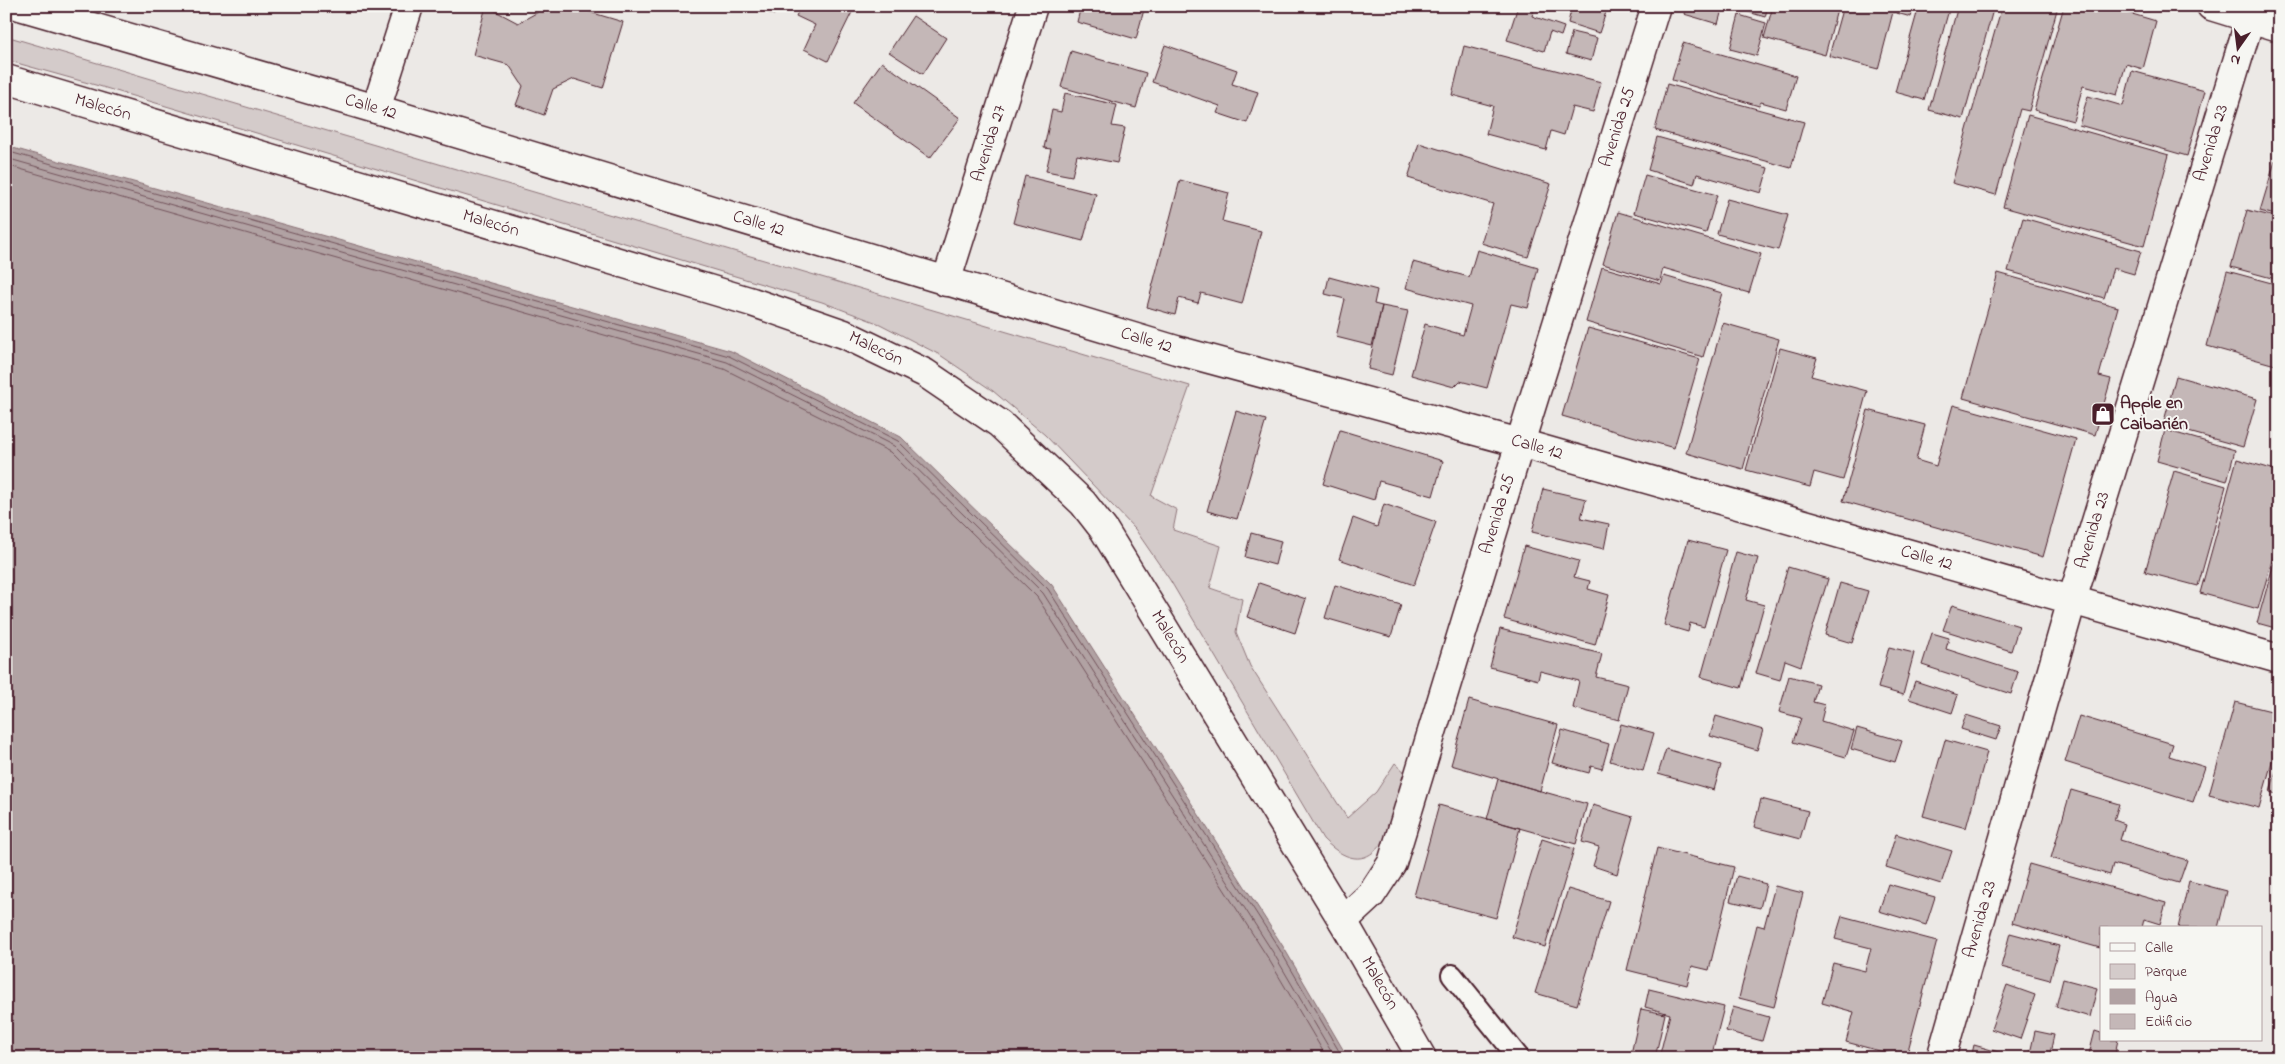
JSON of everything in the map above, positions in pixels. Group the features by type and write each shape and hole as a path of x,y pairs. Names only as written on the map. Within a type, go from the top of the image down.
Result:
{"street":[{"name":"Calle 12","path":"20,6 376,109 1176,350 1520,443 2279,659"},
{"path":"376,109 409,6"},
{"name":"Avenida 27","path":"946,282 1033,6"},
{"name":"Avenida 25","path":"1343,921 1371,895 1392,863 1656,6"},
{"path":"2211,6 2252,12 2279,27"},
{"name":"Avenida 23","path":"1942,1058 2072,600 2252,12"},
{"name":"Malecón","path":"6,80 752,302 844,334 926,373 1000,424 1083,503 1104,530 1343,921 1422,1058"}],"lane":[{"path":"1452,975 1519,1058"}],"green space":[{"path":"6,36 1190,386 1151,496 1177,510 1173,530 1221,546 1210,588 1242,599 1236,632 1250,666 1347,818 1376,792 1395,763 1409,776 1390,828 1381,844 1371,854 1358,858 1342,854 1323,839 1170,580 1135,529 1045,435 993,391 940,355 880,324 822,302 99,86 6,60"}],"water":[{"path":"6,146 731,351 901,437 1052,585 1284,948 1348,1058 6,1058"}],"building":[{"path":"486,6 518,23 538,12 540,6 584,6 583,10 623,22 603,88 574,79 553,89 544,115 516,105 523,86 509,65 473,55"},
{"path":"752,6 778,6 774,15"},
{"path":"801,6 855,6 828,61 804,49 815,25 796,16"},
{"path":"1081,6 1145,6 1136,39 1077,22"},
{"path":"1518,6 1535,6 1532,16 1564,27 1561,36 1550,32 1544,51 1507,40"},
{"path":"1572,6 1608,6 1599,33 1568,23"},
{"path":"1686,6 1723,6 1718,24 1684,14"},
{"path":"1728,6 1768,6 1765,17"},
{"path":"1773,6 1838,6 1825,55 1764,38"},
{"path":"1843,6 1914,6 1911,17 1893,12 1878,69 1829,56"},
{"path":"1919,6 1950,6 1924,100 1895,92"},
{"path":"1958,6 1994,6 1963,119 1929,110"},
{"path":"2002,6 2058,6 2029,111 2020,109 1996,195 1952,183"},
{"path":"2064,6 2105,6 2156,21 2143,69 2126,64 2117,95 2083,86 2073,121 2034,110"},
{"path":"1739,15 1766,23 1757,56 1730,49"},
{"path":"913,16 946,38 923,74 889,52"},
{"path":"1572,32 1597,38 1591,61 1566,54"},
{"path":"1683,43 1796,76 1786,109 1761,102 1759,106 1672,80"},
{"path":"1165,45 1237,70 1232,84 1258,92 1247,123 1217,113 1220,106 1152,82"},
{"path":"1464,46 1601,82 1593,112 1572,107 1564,135 1551,131 1546,150 1486,134 1493,106 1452,95"},
{"path":"1071,51 1146,73 1136,108 1061,87"},
{"path":"882,62 960,118 930,158 853,103"},
{"path":"2132,71 2205,91 2187,156 2079,125 2088,96 2123,106"},
{"path":"1667,84 1804,122 1791,168 1655,130"},
{"path":"1065,93 1117,105 1112,126 1125,128 1117,163 1077,155 1072,176 1046,171 1051,149 1044,148 1052,110 1061,112"},
{"path":"2028,115 2169,155 2144,246 2003,207"},
{"path":"1657,137 1768,168 1761,193 1697,174 1694,184 1648,170"},
{"path":"1419,143 1551,184 1528,257 1481,243 1493,204 1408,178"},
{"path":"2275,161 2279,162 2279,216 2260,211"},
{"path":"1645,175 1717,195 1706,233 1634,213"},
{"path":"1025,176 1096,194 1083,241 1013,223"},
{"path":"1180,180 1229,193 1222,221 1261,231 1242,304 1201,293 1198,303 1179,298 1175,315 1147,307"},
{"path":"1727,199 1788,215 1778,250 1717,234"},
{"path":"2247,210 2279,218 2279,280 2231,267"},
{"path":"1618,212 1761,254 1749,293 1663,268 1660,281 1603,264"},
{"path":"2023,218 2141,251 2134,274 2113,268 2104,298 2008,271"},
{"path":"1477,250 1538,268 1528,308 1511,304 1487,388 1460,381 1454,387 1411,375 1425,324 1463,335 1471,306 1406,288 1413,262 1469,277"},
{"path":"1602,267 1661,284 1664,276 1722,293 1703,357 1586,322"},
{"path":"2227,271 2279,285 2279,366 2207,346"},
{"path":"1998,273 2118,307 2099,376 2111,379 2095,435 1963,398"},
{"path":"1329,277 1377,290 1374,304 1382,306 1372,346 1336,337 1345,299 1325,294"},
{"path":"1382,306 1408,311 1392,375 1368,369"},
{"path":"1723,323 1779,339 1743,469 1686,453"},
{"path":"1588,328 1700,359 1674,448 1562,416"},
{"path":"1780,348 1817,358 1811,376 1867,391 1843,480 1814,472 1810,487 1746,470"},
{"path":"2176,376 2257,399 2243,447 2163,425"},
{"path":"1953,405 2076,439 2043,557 1843,501 1868,410 1925,425 1916,460 1936,466"},
{"path":"1236,411 1266,420 1237,519 1207,511"},
{"path":"1340,430 1443,461 1433,496 1379,481 1374,500 1323,484"},
{"path":"2165,430 2235,450 2227,481 2157,461"},
{"path":"2237,459 2279,471 2279,536 2258,609 2200,593"},
{"path":"2174,471 2226,486 2198,586 2145,572"},
{"path":"1543,489 1586,499 1581,518 1609,524 1604,549 1532,532"},
{"path":"1384,504 1436,522 1414,585 1339,559 1353,518 1377,527"},
{"path":"1251,533 1281,541 1275,565 1245,557"},
{"path":"1688,540 1726,550 1704,627 1690,623 1688,632 1664,625"},
{"path":"1524,546 1579,561 1574,577 1590,581 1588,589 1609,595 1595,645 1504,619"},
{"path":"1736,552 1758,558 1746,600 1764,605 1741,688 1701,677"},
{"path":"2275,559 2279,560 2279,629 2257,623"},
{"path":"1788,567 1828,579 1801,666 1785,660 1780,680 1756,673"},
{"path":"1259,583 1306,599 1295,633 1247,617"},
{"path":"1840,583 1868,591 1852,643 1825,635"},
{"path":"1335,585 1401,605 1391,637 1325,618"},
{"path":"1952,605 2019,626 2011,651 1943,630"},
{"path":"1500,629 1602,654 1596,677 1628,685 1619,720 1573,708 1579,681 1540,671 1538,680 1490,667"},
{"path":"1932,633 1949,638 1946,649 2018,672 2011,694 1922,665"},
{"path":"1889,647 1914,653 1903,695 1878,688"},
{"path":"1789,676 1818,684 1813,702 1825,705 1821,721 1854,731 1846,757 1793,742 1801,718 1779,712"},
{"path":"1915,681 1958,695 1952,713 1909,699"},
{"path":"1469,700 1558,725 1540,791 1451,765"},
{"path":"2235,702 2279,713 2279,737 2259,808 2209,795"},
{"path":"1966,715 2001,726 1996,740 1961,729"},
{"path":"1716,716 1763,730 1757,750 1710,736"},
{"path":"2079,716 2173,744 2169,756 2205,767 2193,802 2065,762"},
{"path":"1621,724 1654,733 1643,771 1610,761"},
{"path":"1857,728 1902,741 1895,762 1851,749"},
{"path":"1562,730 1609,744 1602,769 1591,766 1589,773 1552,763"},
{"path":"1945,740 1987,752 1966,828 1923,816"},
{"path":"1666,749 1721,765 1714,790 1658,774"},
{"path":"2279,760 2279,795 2270,792"},
{"path":"1498,779 1587,804 1576,844 1487,819"},
{"path":"2071,790 2119,804 2114,820 2125,824 2120,840 2187,860 2179,883 2113,864 2110,875 2051,858"},
{"path":"1761,799 1808,811 1800,839 1754,827"},
{"path":"1439,805 1520,828 1496,918 1414,896"},
{"path":"1593,805 1633,817 1617,874 1593,866 1599,847 1582,842"},
{"path":"1896,834 1952,851 1941,884 1886,867"},
{"path":"1542,839 1574,849 1545,947 1512,937"},
{"path":"1657,848 1734,867 1709,970 1692,966 1687,985 1627,970"},
{"path":"2029,864 2166,903 2160,924 2144,919 2142,926 2100,926 2100,948 2012,923"},
{"path":"1737,876 1766,884 1760,908 1730,901"},
{"path":"2189,881 2227,891 2218,926 2178,926"},
{"path":"1888,884 1935,897 1926,925 1879,911"},
{"path":"1775,886 1803,893 1774,1007 1739,998 1757,925 1764,927"},
{"path":"1568,889 1609,901 1577,1005 1535,993"},
{"path":"1842,916 1937,941 1906,1058 1846,1042 1854,1012 1822,1003 1833,963 1865,971 1871,948 1835,939"},
{"path":"2010,933 2059,946 2050,980 2001,967"},
{"path":"2063,979 2097,988 2090,1017 2056,1007"},
{"path":"2007,985 2035,995 2020,1039 1991,1029"},
{"path":"1649,989 1724,1007 1711,1058 1659,1058 1670,1014 1645,1007"},
{"path":"1733,1007 1769,1017 1762,1041 1726,1031"},
{"path":"1641,1009 1665,1014 1655,1058 1631,1054"},
{"path":"2035,1031 2054,1035 2049,1058 2029,1058"},
{"path":"2095,1031 2100,1033 2100,1042 2118,1042 2114,1058 2088,1058"},
{"path":"1974,1045 2002,1053 2001,1058 1971,1058"}],"place":[{"name":"Apple en Caibarién","path":"2103,414"}]}
